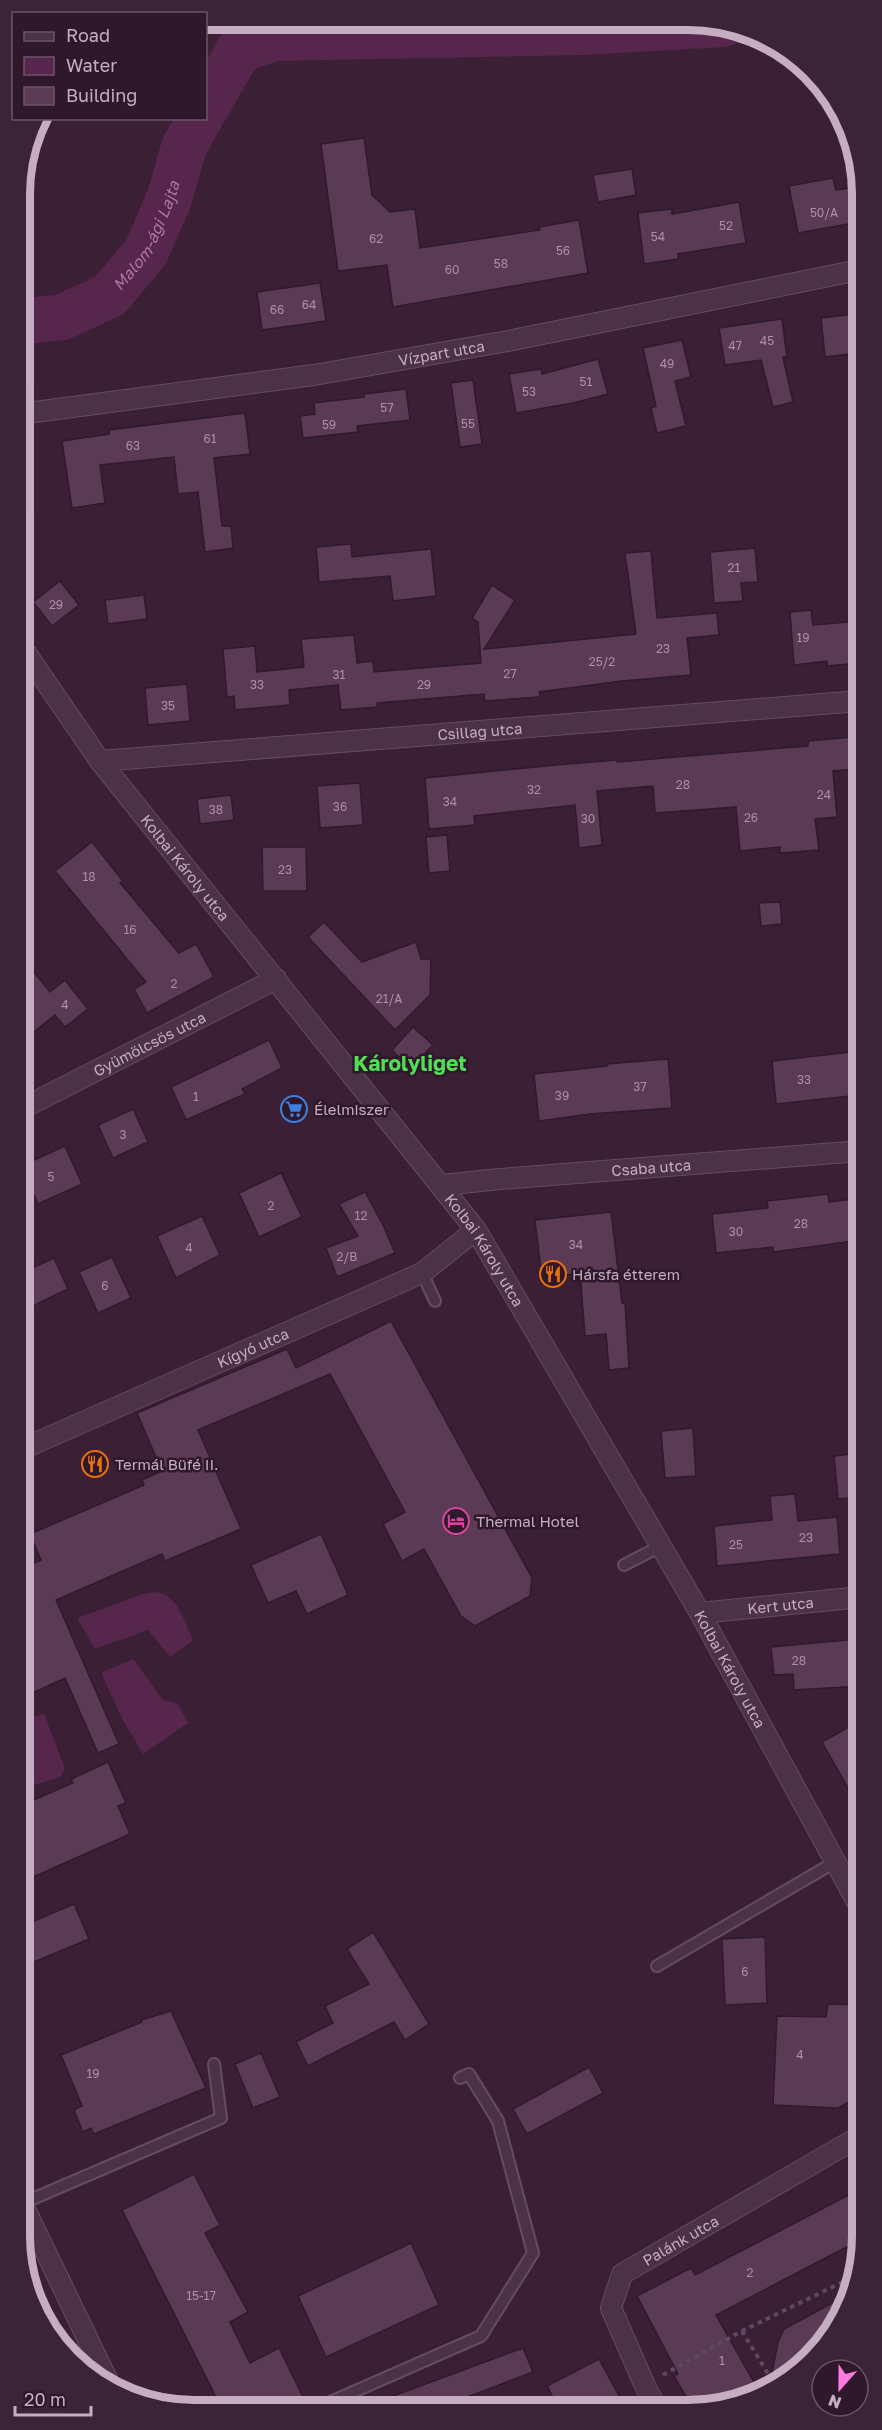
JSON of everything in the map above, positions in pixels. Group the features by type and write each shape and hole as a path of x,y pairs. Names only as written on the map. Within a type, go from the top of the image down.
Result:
{"street":[{"name":"Vízpart utca","path":"30,413 337,371 520,339 852,271"},
{"name":"Kolbai Károly utca","path":"30,659 100,761 476,1230 700,1613 852,1893"},
{"name":"Csillag utca","path":"100,761 852,702"},
{"name":"Gyümölcsös utca","path":"30,1104 276,979"},
{"name":"Csaba utca","path":"442,1185 852,1152"},
{"name":"Kígyó utca","path":"30,1445 422,1273 476,1230"},
{"name":"Kert utca","path":"700,1613 852,1598"},
{"name":"Palánk utca","path":"651,2400 611,2308 622,2274 852,2141"},
{"path":"30,2219 104,2373"}],"lane":[{"path":"422,1273 435,1301"},
{"path":"624,1565 661,1546"},
{"path":"657,1966 835,1862"},
{"path":"30,2201 221,2118 214,2064"},
{"path":"335,2400 481,2337 533,2253 498,2121 469,2074 460,2078"}],"path":[{"path":"645,2386 742,2331 845,2281"},
{"path":"742,2331 770,2378"}],"water":[{"path":"155,1592 163,1594 175,1603 193,1640 170,1657 148,1630 95,1649 77,1618 143,1594"},
{"path":"133,1659 163,1700 177,1703 188,1723 143,1754 124,1722 101,1673"},
{"path":"30,1712 34,1717 44,1714 65,1768 60,1777 30,1786"}],"building":[{"path":"364,138 372,195 390,212 415,209 420,248 540,230 539,227 579,220 588,273 393,307 387,265 338,271 321,144"},
{"path":"632,169 636,195 598,202 593,175"},
{"path":"833,178 836,190 852,188 852,223 798,233 789,186"},
{"path":"739,202 746,243 678,254 678,259 644,264 638,213 672,209 672,214"},
{"path":"320,283 326,321 262,330 257,292"},
{"path":"852,314 852,354 825,357 821,318"},
{"path":"782,319 787,357 783,357 793,402 773,407 761,360 725,365 719,328"},
{"path":"682,340 691,377 675,381 686,426 657,433 651,408 656,406 643,348"},
{"path":"598,359 608,394 516,413 509,374 541,369 542,374"},
{"path":"473,380 482,444 460,447 451,383"},
{"path":"406,389 410,420 357,426 358,432 303,438 300,416 315,414 314,403"},
{"path":"245,413 250,454 214,458 222,526 231,526 233,548 205,552 198,492 178,494 174,457 100,465 105,503 72,508 62,441 109,434 109,430"},
{"path":"351,544 352,557 431,549 436,596 393,601 390,576 319,582 316,547"},
{"path":"755,548 758,582 741,583 743,601 714,603 710,552"},
{"path":"651,551 657,618 717,613 719,635 687,638 691,675 539,692 540,697 485,701 484,694 377,703 377,707 341,710 338,685 289,690 290,705 235,710 234,696 227,697 223,649 255,646 257,672 304,667 301,639 354,635 357,663 373,661 374,672 481,663 478,622 472,618 492,585 515,600 484,649 636,634 625,553"},
{"path":"60,581 79,605 52,626 33,602"},
{"path":"144,595 147,619 108,624 105,600"},
{"path":"811,610 813,625 852,622 852,664 827,666 827,661 794,665 790,612"},
{"path":"187,684 190,721 148,725 145,688"},
{"path":"852,737 852,769 833,771 837,817 815,819 819,850 780,853 780,847 740,851 736,807 655,813 653,786 597,791 602,845 579,848 575,805 474,816 475,825 429,829 425,778 556,765 808,746 808,741"},
{"path":"360,783 363,825 320,828 317,786"},
{"path":"231,795 234,820 200,824 197,799"},
{"path":"447,835 450,871 429,873 426,837"},
{"path":"92,842 123,881 120,883 179,953 196,944 214,977 147,1013 134,989 146,982 55,871"},
{"path":"262,847 306,847 307,891 263,891"},
{"path":"780,902 782,924 761,926 759,903"},
{"path":"324,922 362,962 416,942 421,959 431,959 430,995 395,1030 308,937"},
{"path":"30,967 50,992 65,980 88,1009 65,1027 55,1015 30,1035"},
{"path":"413,1027 433,1045 410,1068 392,1050"},
{"path":"269,1040 282,1068 242,1089 245,1094 186,1120 171,1087"},
{"path":"852,1052 852,1096 776,1104 772,1061"},
{"path":"668,1059 672,1108 590,1114 539,1121 534,1074 607,1066 607,1064"},
{"path":"133,1109 148,1142 113,1158 98,1125"},
{"path":"65,1146 82,1184 38,1204 30,1186 30,1162"},
{"path":"281,1173 302,1217 259,1237 239,1193"},
{"path":"365,1192 395,1253 337,1277 326,1248 358,1236 339,1204"},
{"path":"828,1194 829,1202 852,1199 852,1241 773,1252 773,1247 716,1253 712,1214 768,1208 767,1201"},
{"path":"611,1212 622,1303 625,1303 629,1368 609,1370 606,1334 585,1336 580,1273 542,1278 535,1220"},
{"path":"202,1216 220,1255 176,1278 157,1236"},
{"path":"112,1257 131,1298 98,1313 79,1272"},
{"path":"54,1258 68,1289 30,1307 30,1269"},
{"path":"391,1321 532,1578 530,1596 475,1626 461,1616 424,1549 402,1561 383,1524 405,1512 330,1374 198,1430 241,1529 165,1561 162,1554 56,1600 119,1744 98,1753 65,1678 30,1694 30,1565 41,1560 30,1534 144,1485 142,1480 162,1471 137,1413 287,1349 296,1368"},
{"path":"693,1428 696,1476 665,1478 661,1431"},
{"path":"852,1454 852,1498 838,1499 834,1456"},
{"path":"795,1494 798,1521 837,1517 840,1554 717,1566 714,1526 772,1520 770,1496"},
{"path":"321,1534 348,1595 307,1614 296,1591 268,1603 251,1565"},
{"path":"852,1640 852,1687 794,1690 793,1674 774,1675 771,1647"},
{"path":"852,1725 852,1795 822,1742"},
{"path":"108,1762 126,1803 118,1806 130,1834 30,1878 30,1802 73,1783 71,1779"},
{"path":"74,1904 89,1939 30,1964 30,1923"},
{"path":"373,1932 429,2024 405,2040 394,2022 308,2066 296,2042 333,2023 325,2006 369,1984 347,1949"},
{"path":"765,1937 767,2003 725,2005 722,1939"},
{"path":"828,2004 852,2005 852,2100 838,2108 773,2105 777,2016 826,2017"},
{"path":"171,2011 206,2088 94,2134 91,2128 83,2132 74,2110 82,2106 61,2055 142,2022 141,2020"},
{"path":"261,2053 280,2097 253,2108 235,2064"},
{"path":"589,2067 603,2093 527,2134 513,2109"},
{"path":"194,2174 220,2225 205,2233 248,2312 230,2322 250,2363 279,2348 305,2400 217,2400 122,2210"},
{"path":"852,2193 852,2244 716,2315 755,2385 720,2397 688,2400 674,2376 678,2374 637,2296 691,2268 695,2275"},
{"path":"411,2243 439,2305 326,2357 298,2296"},
{"path":"839,2300 824,2327 811,2344 788,2366 771,2377 778,2342 784,2329"},
{"path":"523,2348 533,2372 459,2400 383,2400"},
{"path":"599,2359 621,2400 554,2400 547,2386"}],"waterway":[{"name":"Malom-ági Lajta","path":"207,106 239,50 274,38 619,30"},
{"name":"Malom-ági Lajta","path":"30,321 63,317 110,295 146,252 169,199 184,147 199,120"}],"place":[{"name":"Élelmiszer","path":"294,1109"},
{"name":"Hársfa étterem","path":"553,1274"},
{"name":"Termál Büfé II.","path":"95,1464"},
{"name":"Thermal Hotel","path":"456,1521"}],"district":[{"name":"Károlyliget","path":"410,1063"}]}
